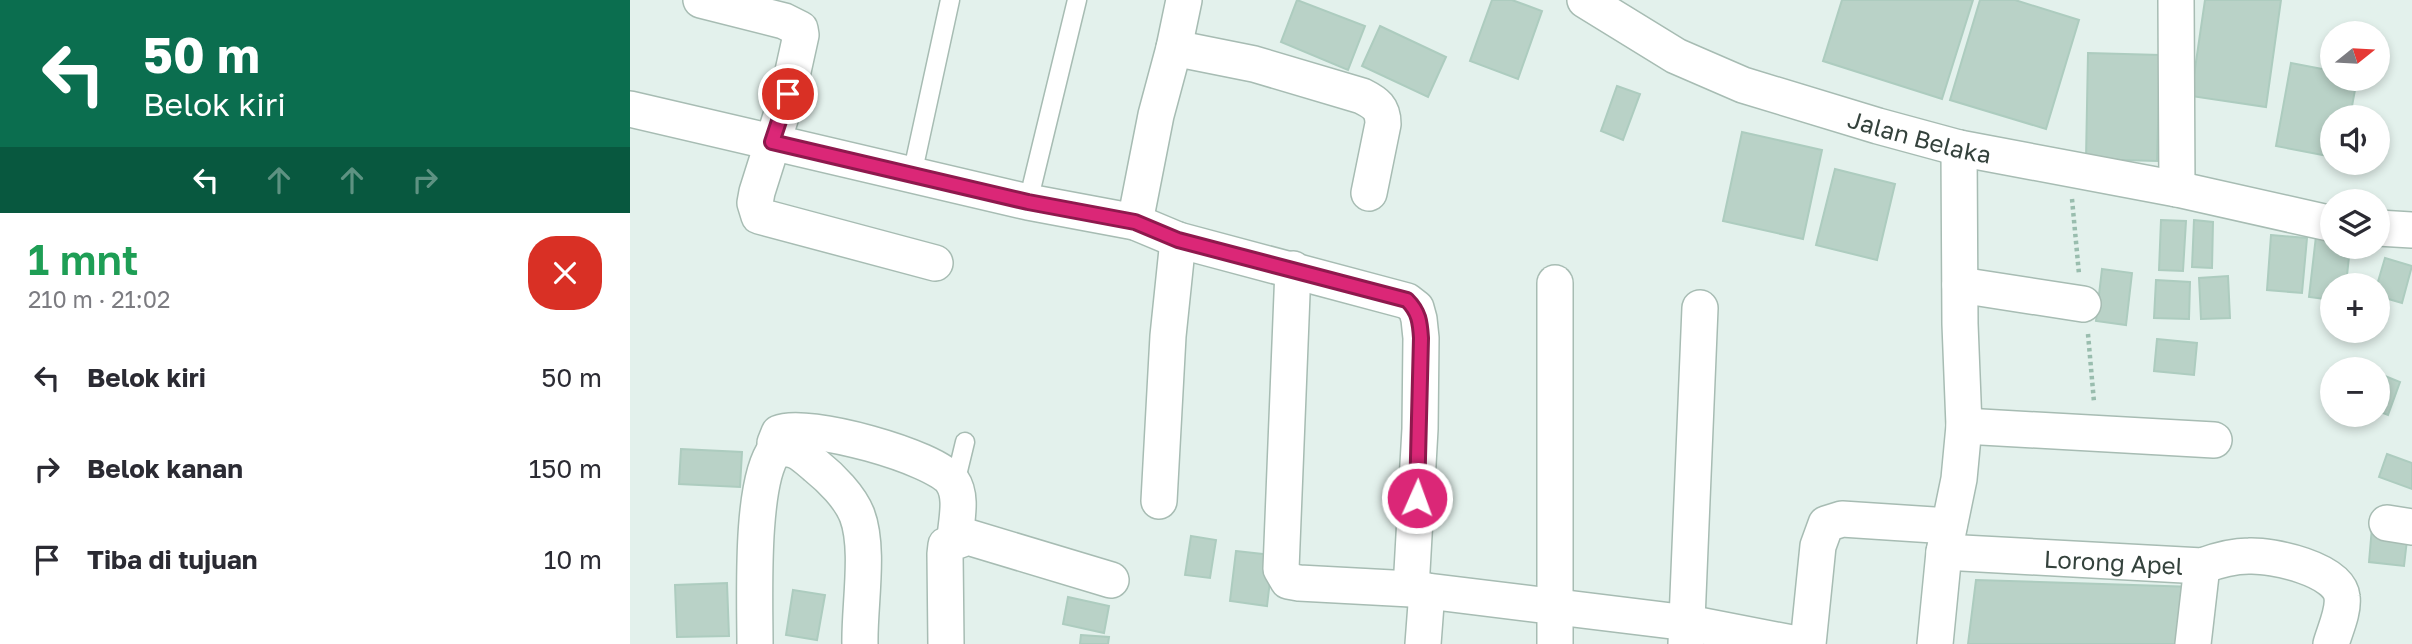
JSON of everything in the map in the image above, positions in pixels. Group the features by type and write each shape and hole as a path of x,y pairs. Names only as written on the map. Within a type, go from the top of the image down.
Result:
{"street":[{"path":"701,0 784,21 800,29 791,82 757,192 755,203 759,216 936,263"},
{"path":"1135,222 1156,115 1184,0"},
{"name":"Jalan Belaka","path":"1585,0 1676,56 1743,85 1959,148 2177,189 2320,221"},
{"path":"2176,0 2177,189"},
{"path":"1174,48 1254,64 1376,103 1383,112 1383,124 1369,193"},
{"path":"630,108 1028,202 1135,222 1178,240 1407,300 1416,308 1419,319 1419,590 1423,644"},
{"path":"1935,644 1964,426 1959,148"},
{"path":"2390,229 2412,230"},
{"path":"1159,501 1168,336 1178,240"},
{"path":"1293,270 1281,569 1288,581 1419,590 1557,605 1687,633 1797,644"},
{"path":"1555,283 1555,644"},
{"path":"1960,285 2083,304"},
{"path":"1687,633 1700,309"},
{"path":"1964,426 2214,440"},
{"path":"755,644 756,555 763,474 775,450 777,435 781,432 796,429 821,433 926,462 951,479 958,495 955,539"},
{"path":"775,450 795,449 843,494 858,517 862,538 860,644"},
{"name":"Lorong Apel","path":"1808,644 1818,546 1826,524 1842,519 1947,539 2202,566 2216,560 2253,555 2284,559 2333,580 2342,598 2331,644"},
{"path":"946,644 944,554 946,545 955,539 968,537 1111,580"},
{"path":"2193,644 2202,566"}],"lane":[{"path":"912,175 950,0"},
{"path":"1028,202 1077,0"},
{"path":"951,479 958,471 965,442"}],"building":[{"path":"1297,0 1365,26 1348,70 1281,42"},
{"path":"1492,0 1512,0 1542,11 1518,79 1470,61"},
{"path":"1842,0 1973,0 1942,99 1823,61"},
{"path":"1980,0 2015,0 2079,20 2046,129 1950,100"},
{"path":"2205,0 2281,0 2266,107 2191,96"},
{"path":"1380,26 1446,57 1428,97 1362,66"},
{"path":"2088,53 2160,55 2157,161 2086,159"},
{"path":"2291,63 2320,69 2320,91 2355,91 2352,105 2320,105 2320,154 2276,146"},
{"path":"1617,86 1640,94 1623,140 1601,131"},
{"path":"1742,132 1822,150 1803,239 1723,221"},
{"path":"1835,169 1895,184 1877,260 1816,245"},
{"path":"2161,220 2186,221 2183,271 2159,270"},
{"path":"2194,220 2213,222 2212,268 2192,267"},
{"path":"2271,235 2307,238 2302,293 2267,290"},
{"path":"2316,236 2320,236 2320,259 2349,259 2347,273 2320,273 2320,298 2309,297"},
{"path":"2385,259 2412,266 2402,303 2390,300 2390,273 2381,273"},
{"path":"2102,269 2132,273 2126,325 2096,321"},
{"path":"2228,276 2230,318 2201,319 2199,278"},
{"path":"2156,280 2190,282 2189,319 2154,318"},
{"path":"2157,339 2197,343 2194,375 2154,371"},
{"path":"2390,378 2400,382 2390,410"},
{"path":"681,449 742,452 740,487 679,484"},
{"path":"2387,454 2412,463 2412,489 2379,477"},
{"path":"2372,527 2408,531 2404,566 2369,562"},
{"path":"1191,536 1216,540 1210,578 1185,575"},
{"path":"1236,551 1273,555 1267,606 1230,601"},
{"path":"1976,580 2195,587 2189,644 1968,644"},
{"path":"727,583 729,636 677,637 675,585"},
{"path":"793,590 825,595 817,640 786,635"},
{"path":"1068,597 1109,606 1104,633 1063,624"},
{"path":"1081,635 1109,637 1108,644 1080,644"}],"route":[{"path":"788,94 772,142 1028,202 1135,222 1178,240 1407,300 1416,308 1421,338 1417,498"}]}
